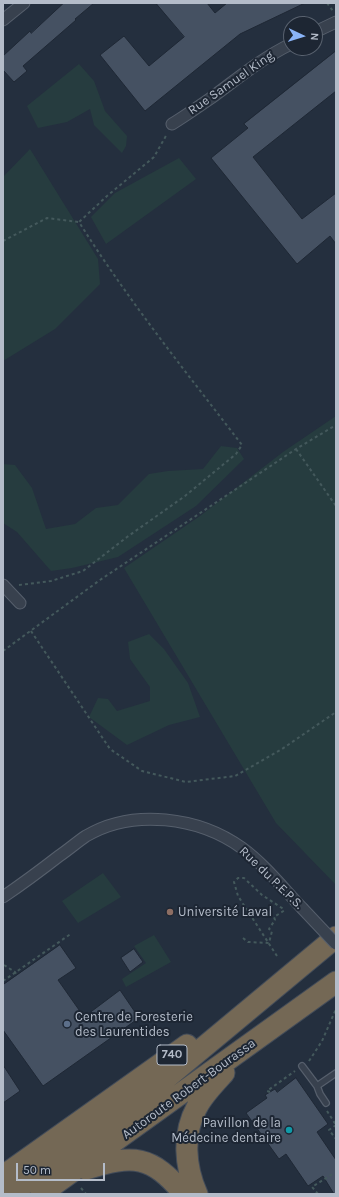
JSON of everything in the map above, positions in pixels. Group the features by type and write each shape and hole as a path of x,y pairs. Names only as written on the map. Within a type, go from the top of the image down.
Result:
{"highway":[{"path":"10,1194 127,1111 336,937"},
{"name":"740","path":"3,1176 177,1051 336,943"},
{"name":"Autoroute Robert-Bourassa","path":"41,1194 75,1181 267,1033 336,982"},
{"path":"197,1194 190,1174 186,1150 188,1131 196,1107 207,1092 228,1069 267,1033"},
{"path":"75,1181 114,1161 134,1160 149,1164 160,1170 170,1178 184,1194"}],"street":[{"path":"3,20 24,3"},
{"path":"323,28 336,22"},
{"name":"Rue Samuel King","path":"172,124 283,48"},
{"path":"3,585 20,603"},
{"name":"Rue du P.E.P.S.","path":"3,897 86,836 102,828 117,823 150,819 166,820 200,826 218,833 243,849 336,943"}],"lane":[{"path":"303,1067 317,1086 325,1105"},
{"path":"317,1086 336,1073"}],"path":[{"path":"326,3 331,8"},
{"path":"79,222 107,196 154,157 172,124"},
{"path":"3,241 47,218 79,222"},
{"path":"3,585 51,581 83,571 127,537 185,496 236,454 242,445 156,333 106,264 79,222"},
{"path":"3,652 100,580 296,449 336,425"},
{"path":"296,449 336,506"},
{"path":"31,631 110,749 142,771 186,782 235,776 282,749 336,712"},
{"path":"269,943 272,931 269,928 275,920 274,917 286,909 262,895 244,878 238,878 234,882 238,896 277,956"},
{"path":"3,981 72,933"},
{"path":"243,938 248,942 269,943"},
{"path":"4,965 15,972 17,976"},
{"path":"270,1092 267,1090 303,1067 322,1041 335,1016 336,1009"},
{"path":"325,1105 336,1125 329,1130 336,1139"},
{"path":"318,1194 312,1187 334,1174"},
{"path":"75,1181 86,1194"}],"green space":[{"path":"79,64 94,81 105,111 127,136 126,146 122,153 94,125 90,109 67,122 38,128 27,106"},
{"path":"30,149 98,259 100,284 55,329 3,361 3,177"},
{"path":"179,158 196,179 106,244 91,217 115,193"},
{"path":"336,416 336,885 276,823 124,568 200,516 283,452"},
{"path":"221,446 237,448 244,459 196,506 118,557 72,568 51,571 17,532 3,523 3,464 15,465 32,488 46,529 75,524 96,508 118,505 149,474 168,471 203,469"},
{"path":"149,634 164,649 188,683 200,717 169,725 127,745 89,717 98,698 108,699 117,711 150,701 150,687 130,659 128,642"},
{"path":"103,873 121,897 78,923 62,901"},
{"path":"154,935 171,962 126,987 122,979 146,963 134,946"}],"building":[{"path":"64,3 94,3 23,66 27,71 14,82 3,70 3,56"},
{"path":"156,3 207,3 215,13 227,3 305,3 240,34 145,111 100,55 124,36 149,66 184,37"},
{"path":"336,51 336,91 253,157 302,219 336,193 336,244 330,236 297,264 211,158 248,128 244,124"},
{"name":"Centre de Foresterie des Laurentides","path":"60,945 76,968 58,980 84,1017 120,990 139,1018 43,1086 3,1030 3,985"},
{"path":"134,949 143,962 130,972 121,958"},
{"path":"3,1065 20,1091 3,1103"},
{"name":"Pavillon de la Médecine dentaire","path":"296,1078 328,1124 317,1132 336,1160 336,1194 334,1194 323,1176 308,1186 286,1154 279,1159 246,1113 267,1098 265,1095 275,1089 277,1092"}],"place":[{"name":"Université Laval","path":"170,912"},
{"name":"Centre de Foresterie des Laurentides","path":"67,1024"},
{"name":"Pavillon de la Médecine dentaire","path":"289,1130"}]}
